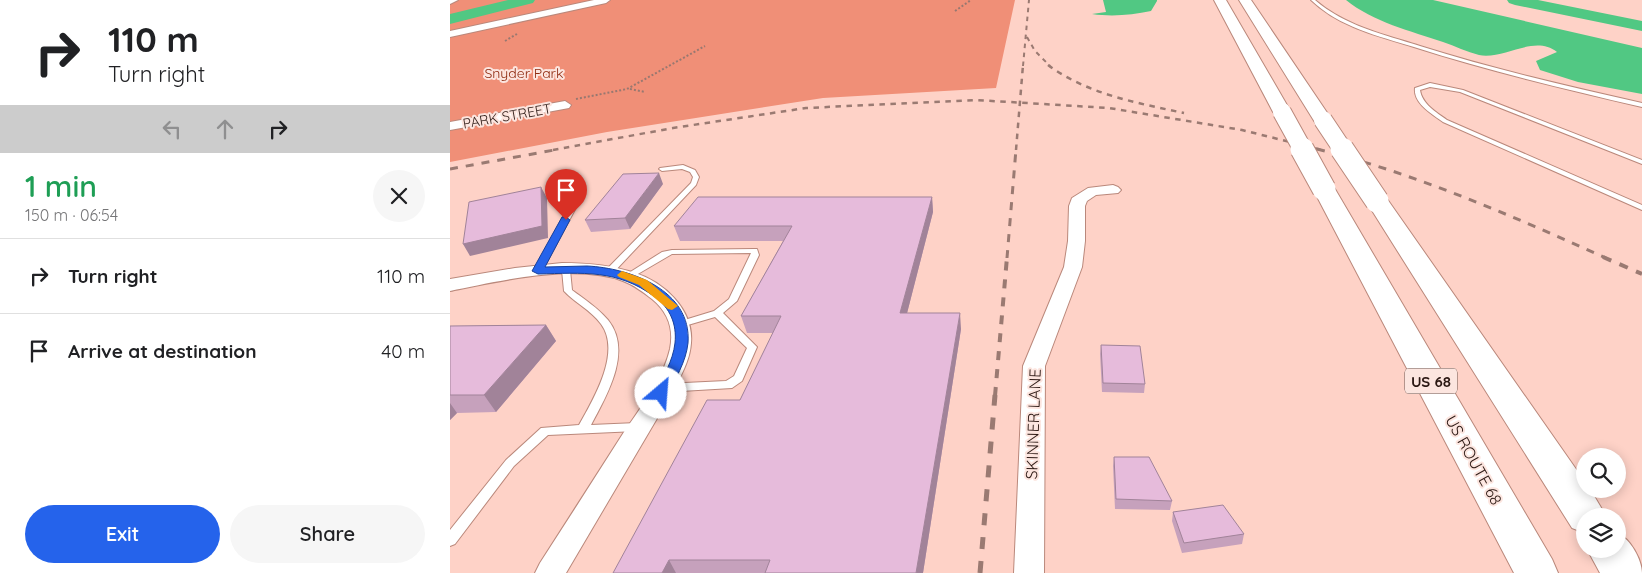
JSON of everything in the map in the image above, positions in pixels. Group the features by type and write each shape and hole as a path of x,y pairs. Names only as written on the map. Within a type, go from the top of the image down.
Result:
{"highway":[{"name":"US ROUTE 68","path":"1220,0 1537,573"},
{"path":"1245,0 1581,508"},
{"path":"1614,558 1624,573"}],"street":[{"path":"450,1 454,0"},
{"path":"450,34 606,0"},
{"name":"PARK STREET","path":"450,126 568,103"},
{"name":"SKINNER LANE","path":"1029,573 1034,366 1041,342 1070,276 1075,257 1077,206 1080,198 1093,191 1113,190"},
{"path":"450,285 538,271 566,270 619,274 643,282 664,298 675,309 681,324 681,344 676,364 664,388 550,573"}],"lane":[{"path":"1313,0 1347,23 1423,49 1509,73 1642,105"},
{"path":"1640,205 1445,120 1432,111 1418,97 1417,88 1430,85 1461,92 1642,162"},
{"path":"619,274 694,184 696,177 693,171 684,167 662,168"},
{"path":"538,271 575,202"},
{"path":"619,274 672,252 754,251 755,255 733,301 717,312 681,324"},
{"path":"566,270 568,291 587,305 608,326 614,348 606,384 583,429"},
{"path":"664,388 728,385 738,378 752,347 717,312"},
{"path":"450,540 510,463 545,431 640,427"}],"path":[{"path":"956,11 971,0"},
{"path":"568,103 627,89 705,46"},
{"path":"627,89 646,92"}],"green space":[{"name":"Snyder Park","path":"450,0 1015,0 996,88 823,98 607,132 450,162"}],"shaded area":[{"path":"1103,0 1157,1 1151,11 1137,14 1092,14 1106,12"},
{"path":"1346,0 1433,0 1642,48 1642,94 1578,82 1540,70 1536,61 1557,52 1548,47 1529,46 1489,56 1479,55 1380,20"}],"building":[{"path":"659,173 625,218 585,220 623,174"},
{"path":"541,187 542,226 463,244 469,202"},
{"path":"698,197 932,197 900,313 960,313 916,573 765,573 770,560 669,560 662,573 613,573 707,400 740,400 781,316 741,316 792,226 674,226"},
{"path":"546,325 484,395 450,395 450,326"},
{"path":"1101,345 1140,346 1145,384 1103,383"},
{"path":"1114,457 1149,457 1172,501 1116,499"},
{"path":"1223,505 1244,534 1184,543 1173,512"}],"waterway":[{"path":"450,19 527,0"},
{"path":"1515,0 1642,26"}],"railway":[{"path":"1023,66 1029,0"},
{"path":"1027,37 1035,51 1050,66"},
{"path":"1020,103 1023,65"},
{"path":"1048,65 1063,75 1096,90 1131,101 1184,113"},
{"path":"553,150 673,128 806,108 976,100 1020,103"},
{"path":"1016,150 1020,103"},
{"path":"1020,103 1109,108 1242,130 1322,150"},
{"path":"450,169 560,149"},
{"path":"1007,258 1016,149"},
{"path":"1317,149 1428,183 1606,258"},
{"path":"995,396 1007,257"},
{"path":"1603,257 1642,274"},
{"path":"980,573 995,395"}],"slow traffic":[{"path":"622,275 643,282 672,306"}],"route":[{"path":"566,220 538,271 588,270 626,276 643,282 675,309 681,324 681,344 676,364 661,393"}]}
